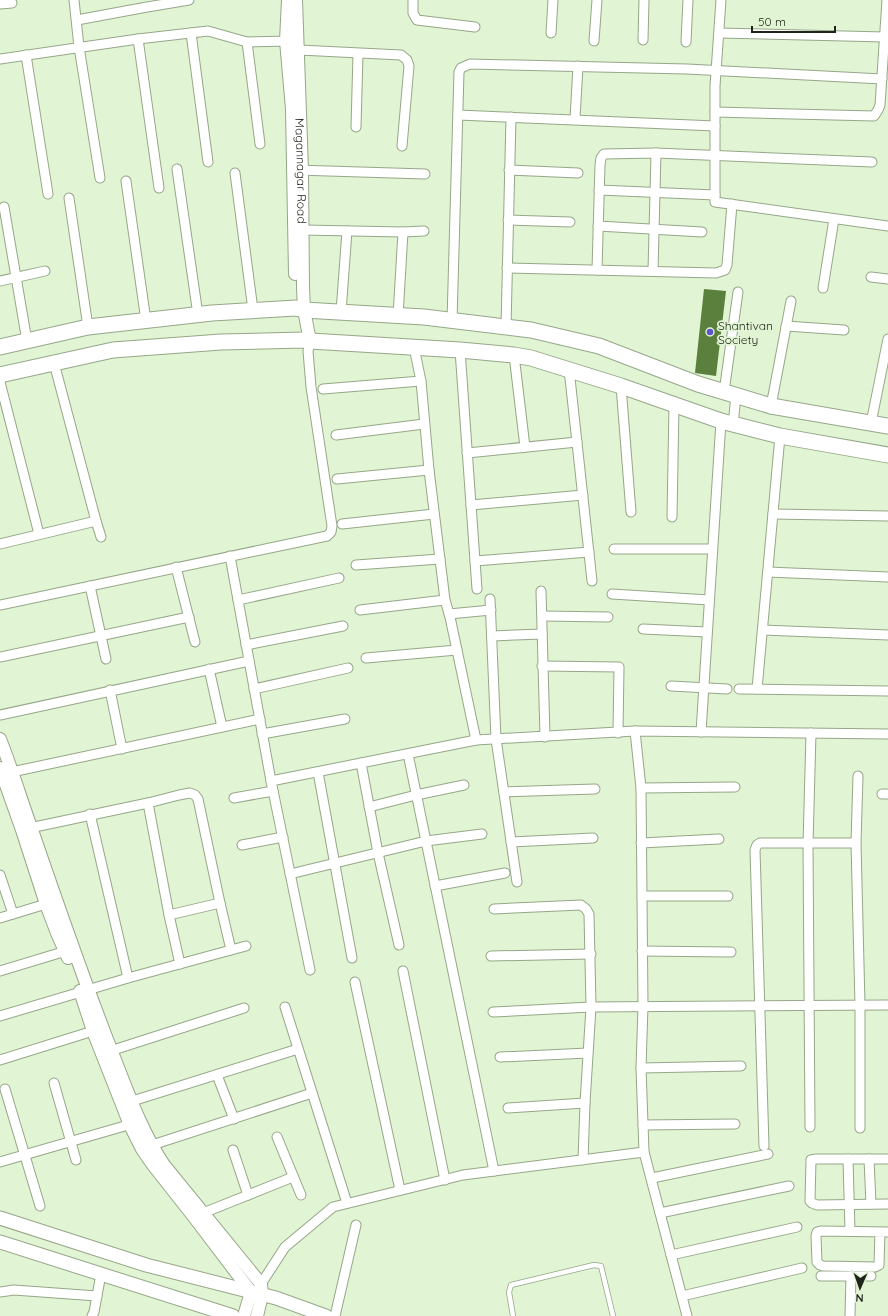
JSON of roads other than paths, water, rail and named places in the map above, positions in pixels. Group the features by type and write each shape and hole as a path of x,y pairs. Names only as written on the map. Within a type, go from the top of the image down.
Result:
{"main road":[{"path":"0,347 88,328 253,310 300,309 398,316 531,330 599,346 698,384 771,406 888,426"},
{"path":"0,375 113,350 221,342 414,347 460,350 531,358 621,386 727,423 780,436 888,455"},
{"path":"0,1218 146,1265 258,1290 326,1316"},
{"path":"0,1242 233,1316"}],"street":[{"path":"74,0 79,47 100,178"},
{"path":"77,20 190,0"},
{"name":"Magannagar Road","path":"288,0 294,44"},
{"name":"Magannagar Road","path":"296,0 292,109 303,230 300,309"},
{"path":"410,0 412,13 417,20 475,27"},
{"path":"551,33 553,0"},
{"path":"594,41 597,0"},
{"path":"643,40 644,0"},
{"path":"686,42 688,0"},
{"path":"721,0 716,71 714,156 715,202 888,226"},
{"path":"715,112 874,116 880,105 887,0"},
{"path":"0,4 12,3"},
{"path":"0,59 138,39 208,31 247,42 294,44 358,54 401,55 407,60 409,66 402,146"},
{"path":"191,33 208,162"},
{"path":"719,33 885,37"},
{"path":"138,39 159,188"},
{"path":"247,42 260,144"},
{"path":"356,127 358,54"},
{"path":"26,56 48,194"},
{"path":"452,321 459,72 461,68 470,64 578,66 687,69 882,79"},
{"path":"575,119 578,66"},
{"path":"458,115 715,126"},
{"path":"506,327 511,117"},
{"path":"653,271 656,153"},
{"path":"597,270 599,190 601,158 604,154 656,153 872,162"},
{"path":"177,169 198,315"},
{"path":"297,170 425,174"},
{"name":"Magannagar Road","path":"297,170 300,309"},
{"path":"509,170 578,173"},
{"path":"235,173 253,310"},
{"path":"126,181 146,321"},
{"path":"599,190 715,195"},
{"path":"69,198 88,328"},
{"path":"507,268 716,273 725,270 727,265 732,204"},
{"path":"4,207 4,231 16,277 28,341"},
{"path":"824,288 834,219"},
{"path":"508,220 570,222"},
{"path":"598,226 702,232"},
{"path":"303,230 424,231"},
{"path":"341,312 347,231"},
{"path":"398,316 403,232"},
{"path":"0,280 45,271"},
{"path":"871,277 888,279"},
{"path":"701,732 712,549 730,394 738,292"},
{"path":"771,406 791,301"},
{"path":"0,605 326,536 331,532 332,526 307,344 300,309"},
{"path":"786,326 844,330"},
{"path":"871,423 888,339"},
{"path":"414,347 421,381 429,470 445,600 476,740"},
{"path":"460,350 477,589"},
{"path":"514,355 525,447"},
{"path":"54,363 101,537"},
{"path":"569,369 592,581"},
{"path":"323,389 421,381"},
{"path":"0,382 39,534"},
{"path":"621,386 631,512"},
{"path":"672,517 674,405"},
{"path":"336,435 424,424"},
{"path":"757,689 780,436"},
{"path":"468,453 577,442"},
{"path":"337,478 429,470"},
{"path":"471,505 583,496"},
{"path":"342,524 434,514"},
{"path":"773,514 888,516"},
{"path":"0,544 96,521"},
{"path":"614,549 712,549"},
{"path":"475,561 589,552"},
{"path":"230,556 271,781 310,970"},
{"path":"356,565 440,559"},
{"path":"176,568 194,642"},
{"path":"768,572 888,577"},
{"path":"238,600 339,578"},
{"path":"90,586 106,659"},
{"path":"541,591 545,737"},
{"path":"612,594 709,600"},
{"path":"490,599 496,739 517,882"},
{"path":"360,610 445,600"},
{"path":"449,614 491,610"},
{"path":"542,616 608,617"},
{"path":"0,656 189,618"},
{"path":"246,645 343,626"},
{"path":"643,629 707,632"},
{"path":"763,630 888,635"},
{"path":"492,636 542,634"},
{"path":"366,658 457,650"},
{"path":"0,715 249,660"},
{"path":"542,666 619,667 618,732"},
{"path":"254,689 348,668"},
{"path":"209,669 222,728"},
{"path":"671,686 727,689"},
{"path":"739,689 888,691"},
{"path":"110,690 122,749"},
{"path":"5,771 122,749 260,719"},
{"path":"262,734 345,719"},
{"path":"271,781 476,740 618,732 888,734"},
{"path":"635,732 641,788 643,1006 641,1068 644,1152 687,1316"},
{"path":"810,1127 808,844 811,733"},
{"path":"0,739 5,771 84,992 153,1165 199,1215 258,1290 256,1316"},
{"path":"408,754 494,1171"},
{"path":"361,763 378,854 399,945"},
{"path":"318,772 352,958"},
{"path":"858,776 856,844 860,1005 860,1128"},
{"path":"369,807 464,785"},
{"path":"641,788 735,786"},
{"path":"504,792 595,789"},
{"path":"234,798 273,791"},
{"path":"26,829 179,795 190,793 195,795 198,800 231,950"},
{"path":"148,803 169,915 180,964"},
{"path":"90,814 128,978"},
{"path":"26,829 46,904 57,933 84,992 93,1031 107,1052"},
{"path":"290,874 378,854 426,841 482,834"},
{"path":"242,845 282,837"},
{"path":"511,842 594,838"},
{"path":"641,843 719,839"},
{"path":"652,1178 766,1150 755,850 757,845 760,843 856,844"},
{"path":"435,886 505,873"},
{"path":"0,876 13,914"},
{"path":"642,896 728,896"},
{"path":"169,915 220,903"},
{"path":"0,918 46,904"},
{"path":"494,910 581,905 586,908 589,914 591,1006 583,1160"},
{"path":"0,1016 128,978 246,946"},
{"path":"642,950 731,952"},
{"path":"0,971 66,951"},
{"path":"491,956 591,954"},
{"path":"403,971 445,1180"},
{"path":"355,982 400,1190"},
{"path":"493,1012 591,1006 888,1005"},
{"path":"285,1007 347,1204"},
{"path":"107,1052 244,1008"},
{"path":"0,1060 93,1031"},
{"path":"127,1103 298,1049"},
{"path":"500,1057 588,1053"},
{"path":"641,1068 741,1066"},
{"path":"217,1074 234,1119"},
{"path":"54,1083 76,1160"},
{"path":"5,1089 40,1206"},
{"path":"147,1147 312,1093"},
{"path":"508,1108 585,1103"},
{"path":"0,1162 135,1123"},
{"path":"643,1125 735,1124"},
{"path":"276,1137 301,1195"},
{"path":"233,1150 248,1195"},
{"path":"244,1316 284,1247 333,1207 463,1175 644,1152"},
{"path":"848,1159 850,1231"},
{"path":"869,1159 870,1204"},
{"path":"888,1159 811,1160 810,1201 817,1204 888,1204"},
{"path":"199,1215 293,1176"},
{"path":"660,1213 789,1186"},
{"path":"335,1316 356,1225"},
{"path":"671,1255 797,1227"},
{"path":"817,1232 884,1232 879,1265 875,1267 823,1266 817,1262 817,1232"},
{"path":"682,1296 802,1268"},
{"path":"92,1316 101,1274"},
{"path":"821,1276 871,1276"},
{"path":"850,1316 851,1276"},
{"path":"0,1292 14,1290 97,1296"}],"lane":[{"path":"513,1316 509,1292 511,1285 594,1265 601,1266 613,1316"}],"place":[{"name":"Shantivan Society","path":"710,332"}]}
